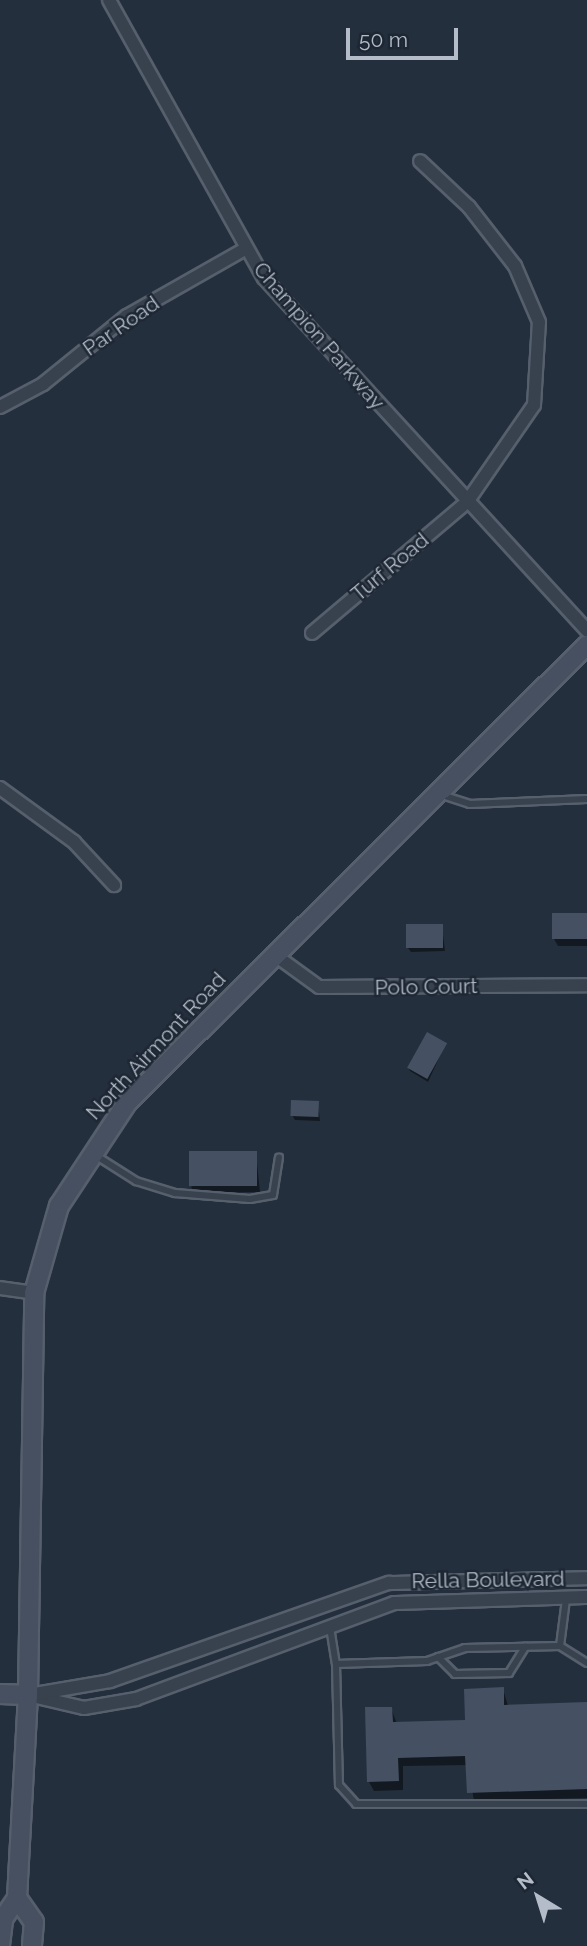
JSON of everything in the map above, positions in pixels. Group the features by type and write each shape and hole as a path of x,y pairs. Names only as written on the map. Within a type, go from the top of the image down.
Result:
{"street":[{"name":"Champion Parkway","path":"109,0 245,249 467,502 587,630"},
{"name":"Turf Road","path":"313,632 467,502 534,405 539,322 516,266 470,207 420,161"},
{"name":"Par Road","path":"0,407 43,384 127,316 245,249"},
{"name":"North Airmont Road","path":"0,1945 3,1919 17,1898 28,1695 34,1293 59,1206 90,1152 127,1103 442,795 587,645"},
{"path":"0,788 74,842 114,885"},
{"name":"Polo Court","path":"275,956 319,987 587,985"},
{"path":"0,1288 34,1293"},
{"name":"Rella Boulevard","path":"28,1695 110,1682 247,1637 304,1610 389,1583 587,1578"},
{"name":"Rella Boulevard","path":"389,1583 391,1604"},
{"name":"Rella Boulevard","path":"28,1695 84,1708 123,1701 255,1654 330,1623 391,1604 587,1597"},
{"path":"247,1637 255,1654"},
{"path":"0,1694 28,1695"},
{"path":"17,1898 34,1922 32,1946"}],"lane":[{"path":"442,795 470,804 587,799"},
{"path":"90,1152 136,1181 175,1193 236,1198 273,1195 279,1157"},
{"path":"560,1646 567,1597"},
{"path":"330,1623 336,1664 339,1785 356,1804 587,1804"},
{"path":"336,1664 438,1657 465,1648 560,1646 587,1663"},
{"path":"438,1657 455,1674 509,1673 525,1647"}],"building":[{"path":"552,913 587,913 587,939 552,939"},
{"path":"406,924 443,924 443,948 406,948"},
{"path":"427,1032 447,1043 427,1079 407,1068"},
{"path":"291,1100 319,1101 318,1117 290,1116"},
{"path":"189,1151 257,1151 257,1186 189,1186"},
{"path":"504,1687 504,1705 587,1702 587,1789 467,1793 465,1756 398,1758 399,1781 367,1782 365,1707 392,1707 393,1722 465,1720 464,1689"}]}
